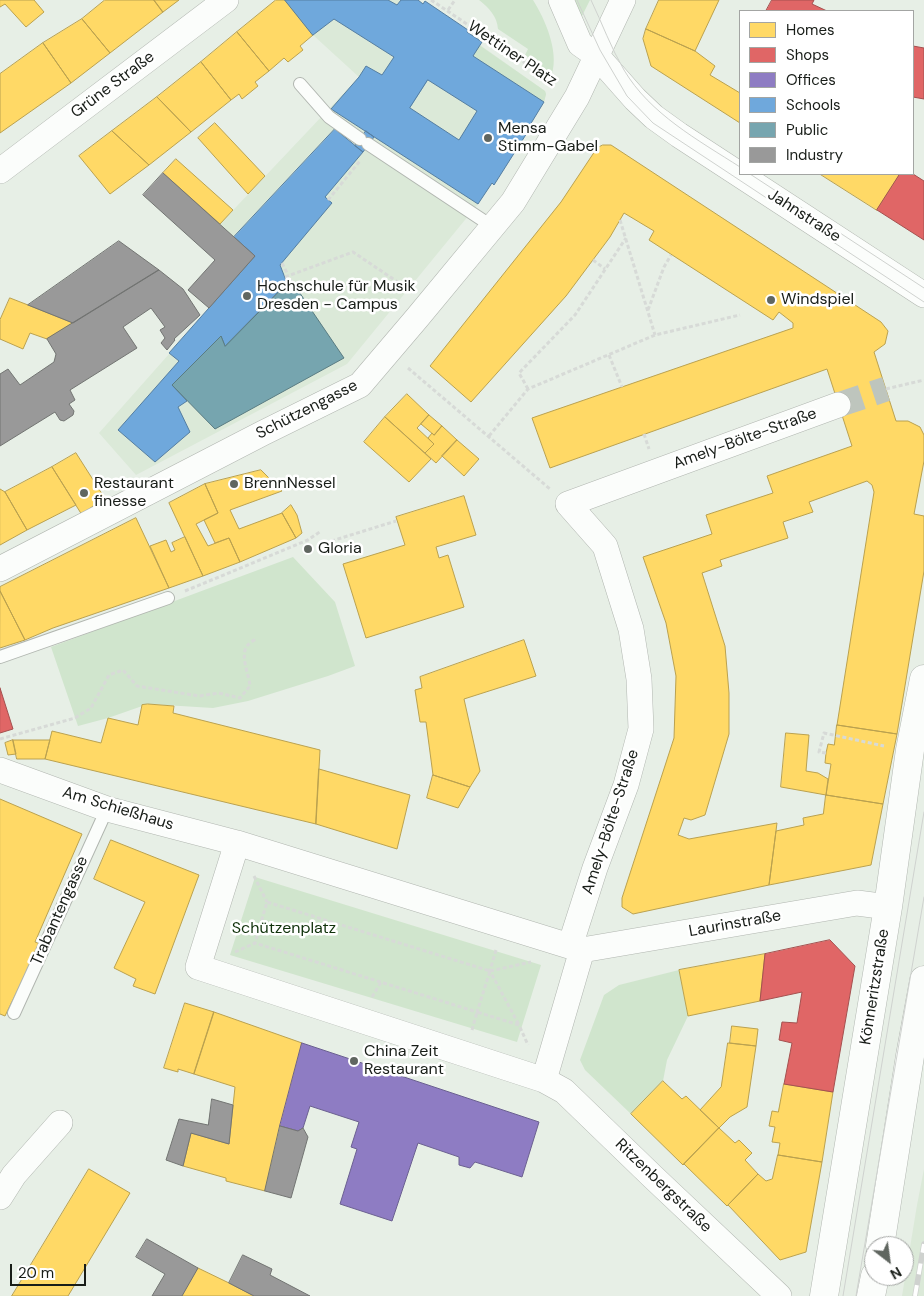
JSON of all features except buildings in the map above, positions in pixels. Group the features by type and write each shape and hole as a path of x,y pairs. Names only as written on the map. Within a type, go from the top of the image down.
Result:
{"main road":[{"name":"Könneritzstraße","path":"824,1296 888,907 902,749 924,678"},
{"path":"882,1236 924,980"}],"street":[{"name":"Grüne Straße","path":"0,170 226,0"},
{"path":"561,0 580,44 598,56 623,0"},
{"name":"Schützengasse","path":"0,569 360,385 513,202 577,97 598,56"},
{"name":"Jahnstraße","path":"598,56 635,100 654,117 739,174"},
{"name":"Jahnstraße","path":"740,175 924,295"},
{"name":"Amely-Bölte-Straße","path":"576,948 595,868 626,785 641,729 640,679 631,629 608,555 604,546 568,504 838,405"},
{"name":"Am Schießhaus","path":"0,770 107,809 237,843"},
{"path":"237,843 576,948 544,1080 198,967 237,843"},
{"name":"Laurinstraße","path":"576,948 857,903 888,907"},
{"name":"Ritzenbergstraße","path":"544,1080 564,1091 779,1296"},
{"path":"0,1197 10,1173 60,1123"}],"lane":[{"path":"300,84 329,118 492,227"},
{"path":"0,657 168,598"},
{"name":"Trabantengasse","path":"14,1013 107,809"}],"path":[{"name":"Wettiner Platz","path":"431,0 577,97"},
{"path":"448,10 455,0"},
{"path":"328,200 367,143"},
{"path":"620,220 655,336"},
{"path":"528,389 519,373 574,315 626,238"},
{"path":"282,263 286,276 353,252 429,304"},
{"path":"648,310 664,267 671,255"},
{"path":"593,260 605,269"},
{"path":"489,436 528,389 655,336 740,315"},
{"path":"389,352 568,504"},
{"path":"610,355 622,387"},
{"path":"886,389 924,380"},
{"path":"325,543 396,521"},
{"path":"168,598 308,540 320,531"},
{"path":"0,739 75,718 91,708 108,675 123,670 137,686 199,696 219,693 240,698 250,686 244,658 246,646 256,638"},
{"path":"826,753 820,752 824,733 902,749"},
{"path":"519,1025 255,943 267,902 490,971 519,1025 544,1080"},
{"path":"477,1012 490,971"}],"shaded area":[{"path":"285,0 418,0 423,3 425,1 468,30 467,32 480,45 545,91 544,102 530,124 532,125 494,185 492,183 478,204 347,364 136,475 99,433 255,257 220,224 359,77 313,35"},
{"path":"924,1169 924,1296 902,1296 904,1286 914,1286 914,1236 912,1236"}],"green space":[{"path":"479,0 533,0 550,36 554,55 552,74 525,55 528,49 498,29 492,13"},
{"path":"571,0 590,0 580,20"},
{"path":"479,45 545,91 544,102 473,56"},
{"path":"293,557 335,602 355,666 248,701 213,708 148,704 78,726 51,647"},
{"name":"Schützenplatz","path":"255,877 541,965 517,1042 230,955"},
{"path":"679,970 688,1016 667,1060 663,1081 631,1114 585,1070 580,1060 604,995 619,985"}],"tunnel":[{"path":"838,405 886,389"}],"tram line":[{"path":"577,0 600,50 627,96 653,123 924,302"},
{"path":"591,0 624,70 647,100 676,125 739,166"},
{"path":"752,175 924,288"},
{"path":"843,1296 924,812"},
{"path":"856,1296 924,897"}],"railway":[{"path":"915,1296 924,1244"}],"place":[{"name":"Mensa Stimm-Gabel","path":"488,138"},
{"name":"Hochschule für Musik Dresden - Campus","path":"247,296"},
{"name":"Windspiel","path":"771,300"},
{"name":"BrennNessel","path":"234,484"},
{"name":"Restaurant finesse","path":"84,493"},
{"name":"Gloria","path":"308,549"},
{"name":"China Zeit Restaurant","path":"354,1061"}]}
